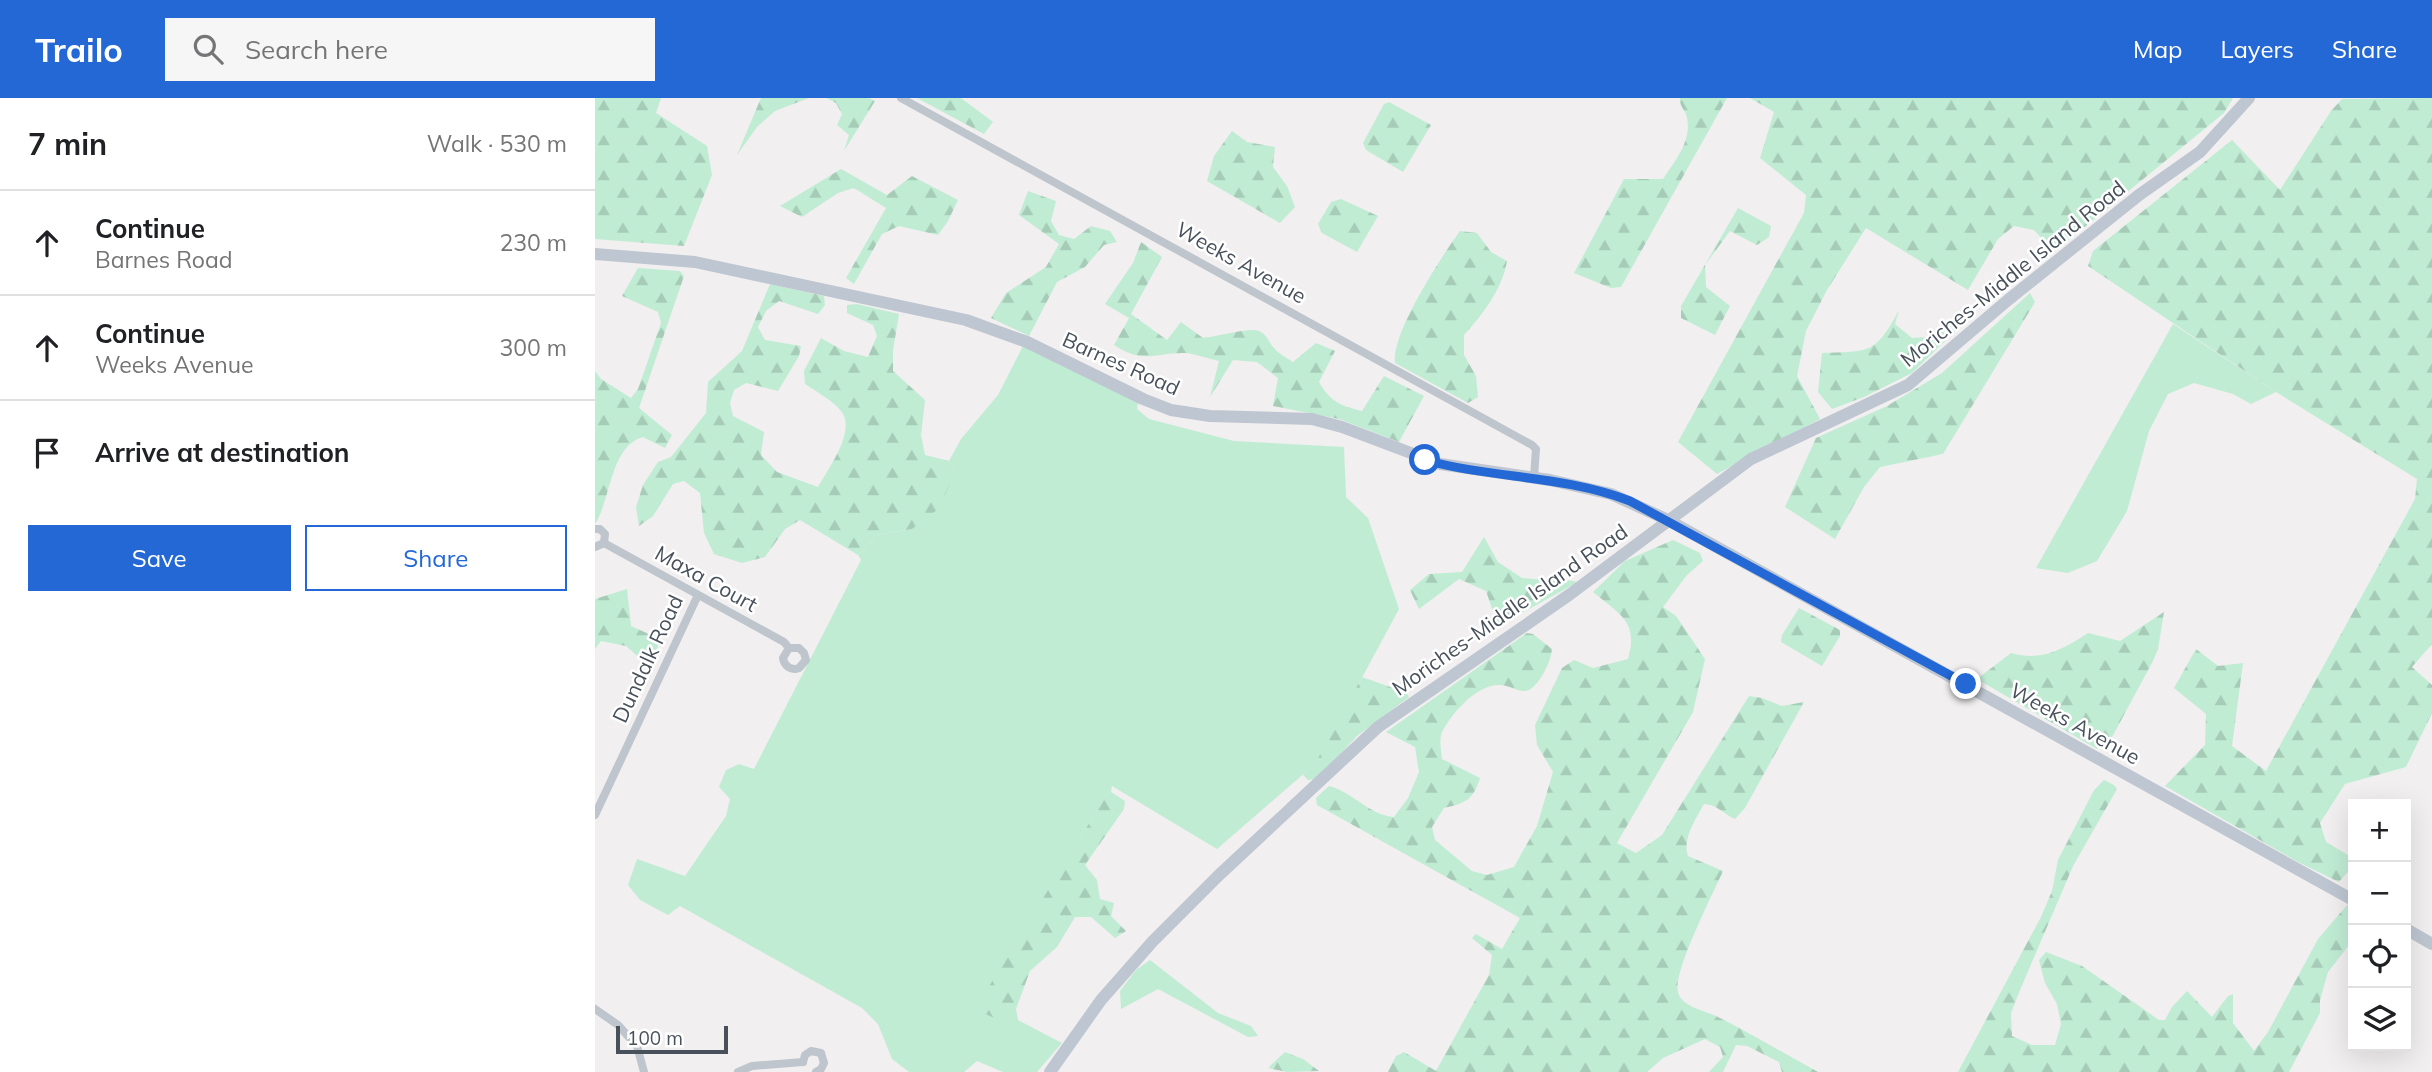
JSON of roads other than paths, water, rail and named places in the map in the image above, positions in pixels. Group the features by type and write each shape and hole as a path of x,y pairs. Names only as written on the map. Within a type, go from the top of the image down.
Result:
{"street":[{"name":"Weeks Avenue","path":"901,98 1532,445 1536,449 1534,477"},
{"name":"Moriches-Middle Island Road","path":"1050,1072 1101,1000 1147,948 1218,876 1366,738 1569,595 1751,459 1908,385 2008,300 2139,195 2200,152 2249,98"},
{"name":"Barnes Road","path":"595,254 695,262 965,320 1027,342 1171,410 1210,416 1312,419 1440,464 1534,477 1611,494 1668,520"},
{"name":"Weeks Avenue","path":"1668,520 2348,897"},
{"name":"Maxa Court","path":"595,529 600,529 604,534 604,543 783,642 789,648"},
{"path":"595,547 604,543"},
{"name":"Dundalk Road","path":"595,815 698,595"},
{"path":"2411,932 2432,944"},
{"path":"595,1009 618,1025 637,1045 644,1072"},
{"path":"811,1051 821,1053 824,1063 821,1069 814,1072 805,1068 803,1062 805,1055 811,1051"},
{"path":"738,1072 752,1066 803,1062"}]}
